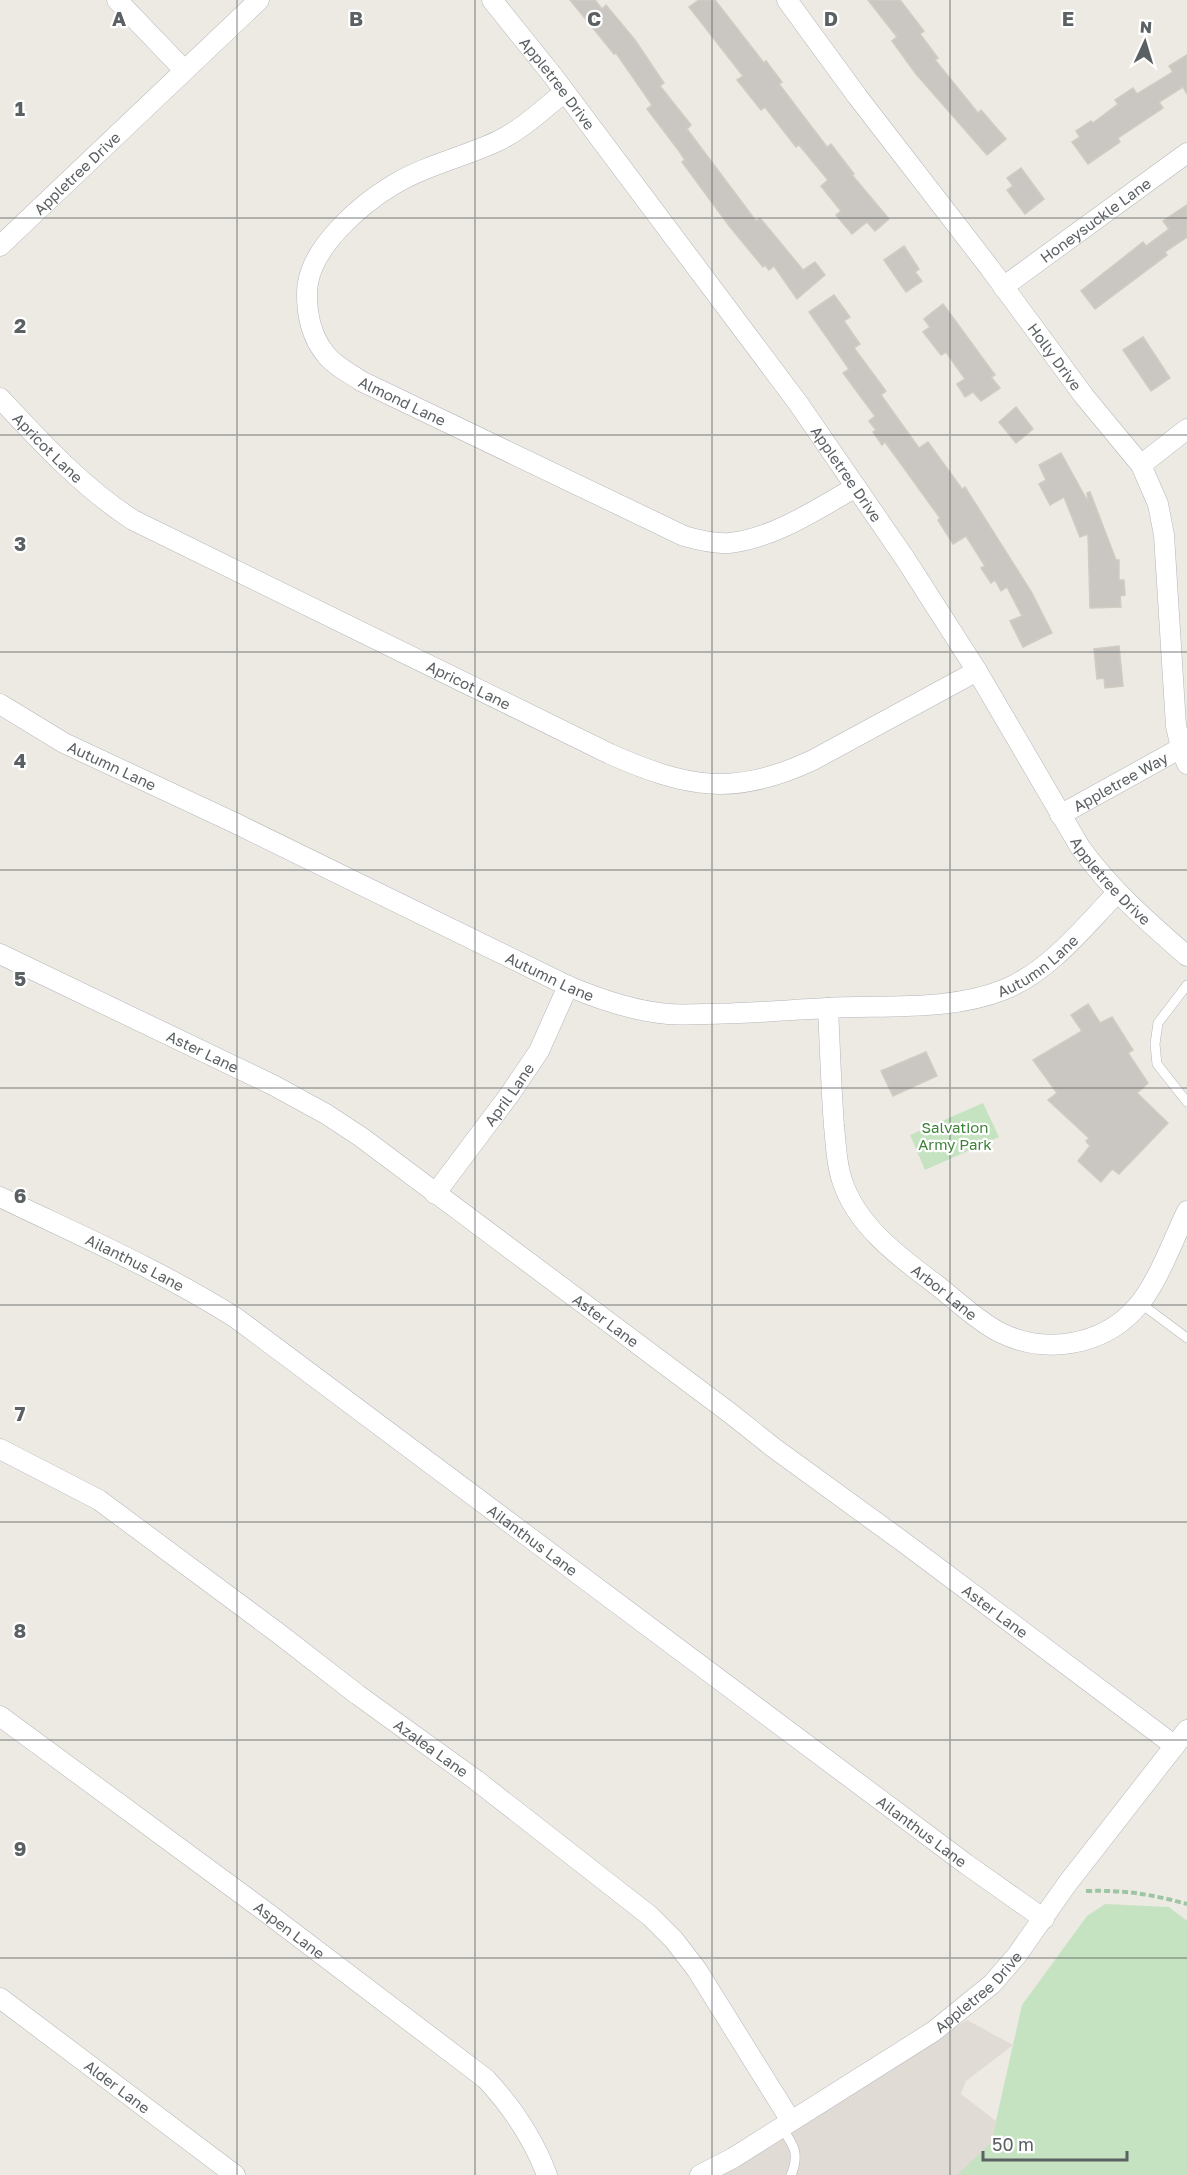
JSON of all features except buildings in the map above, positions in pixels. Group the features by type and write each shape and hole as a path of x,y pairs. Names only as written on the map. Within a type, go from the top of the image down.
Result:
{"street":[{"path":"117,0 184,70"},
{"name":"Appletree Drive","path":"0,246 259,0"},
{"name":"Appletree Drive","path":"492,0 565,92 757,346 856,487 977,671 1060,815 1100,875 1116,893 1187,956"},
{"name":"Holly Drive","path":"788,0 857,96 1084,396 1141,465 1158,504 1164,535 1176,726 1184,756"},
{"name":"Almond Lane","path":"565,92 500,140 415,173 391,186 364,206 342,227 320,252 308,283 310,322 315,337 327,356 361,381 684,536 704,541 729,543 761,536 798,519 856,487"},
{"name":"Honeysuckle Lane","path":"1003,287 1187,153"},
{"name":"Apricot Lane","path":"0,398 81,481 110,505 133,520 610,754 650,772 682,781 731,785 754,782 786,773 977,671"},
{"path":"1141,465 1187,429"},
{"name":"Autumn Lane","path":"0,704 64,743 235,823 568,986 632,1009 670,1015 731,1014 939,1003 974,999 1004,990 1027,977 1054,956 1116,893"},
{"name":"Appletree Way","path":"1060,815 1184,756"},
{"name":"Aster Lane","path":"0,954 273,1085 326,1114 361,1137 1175,1746"},
{"name":"April Lane","path":"435,1194 510,1094 539,1051 568,986"},
{"name":"Arbor Lane","path":"828,1008 837,1155 842,1181 854,1205 869,1228 893,1251 1000,1332 1025,1341 1048,1345 1068,1344 1098,1336 1118,1323 1140,1303 1149,1291 1187,1211"},
{"name":"Ailanthus Lane","path":"0,1197 146,1266 190,1289 236,1318 966,1864 1044,1919"},
{"name":"Azalea Lane","path":"0,1449 99,1500 278,1633 357,1695 476,1780 650,1916 674,1940 697,1970 786,2124"},
{"name":"Aspen Lane","path":"0,1716 266,1912 486,2079 508,2103 524,2126 547,2175"},
{"name":"Appletree Drive","path":"700,2175 733,2158 934,2031 992,1984 1017,1955 1062,1891 1187,1730"},
{"name":"Alder Lane","path":"0,1998 236,2175"}],"lane":[{"path":"1187,985 1158,1023 1155,1044 1157,1064 1187,1102"},
{"path":"1140,1303 1187,1338"},
{"path":"786,2124 793,2144 796,2163 791,2175"}],"path":[{"path":"1062,1891 1110,1890 1151,1894 1187,1904"}],"shaded area":[{"path":"967,2020 1013,2045 966,2081 961,2094 996,2121 991,2143 976,2175 722,2175"}],"green space":[{"name":"Salvation Army Park","path":"983,1103 999,1137 925,1170 910,1135"},
{"path":"1105,1904 1169,1907 1187,1921 1187,2175 957,2175 991,2143 1022,2005 1087,1916"}]}
